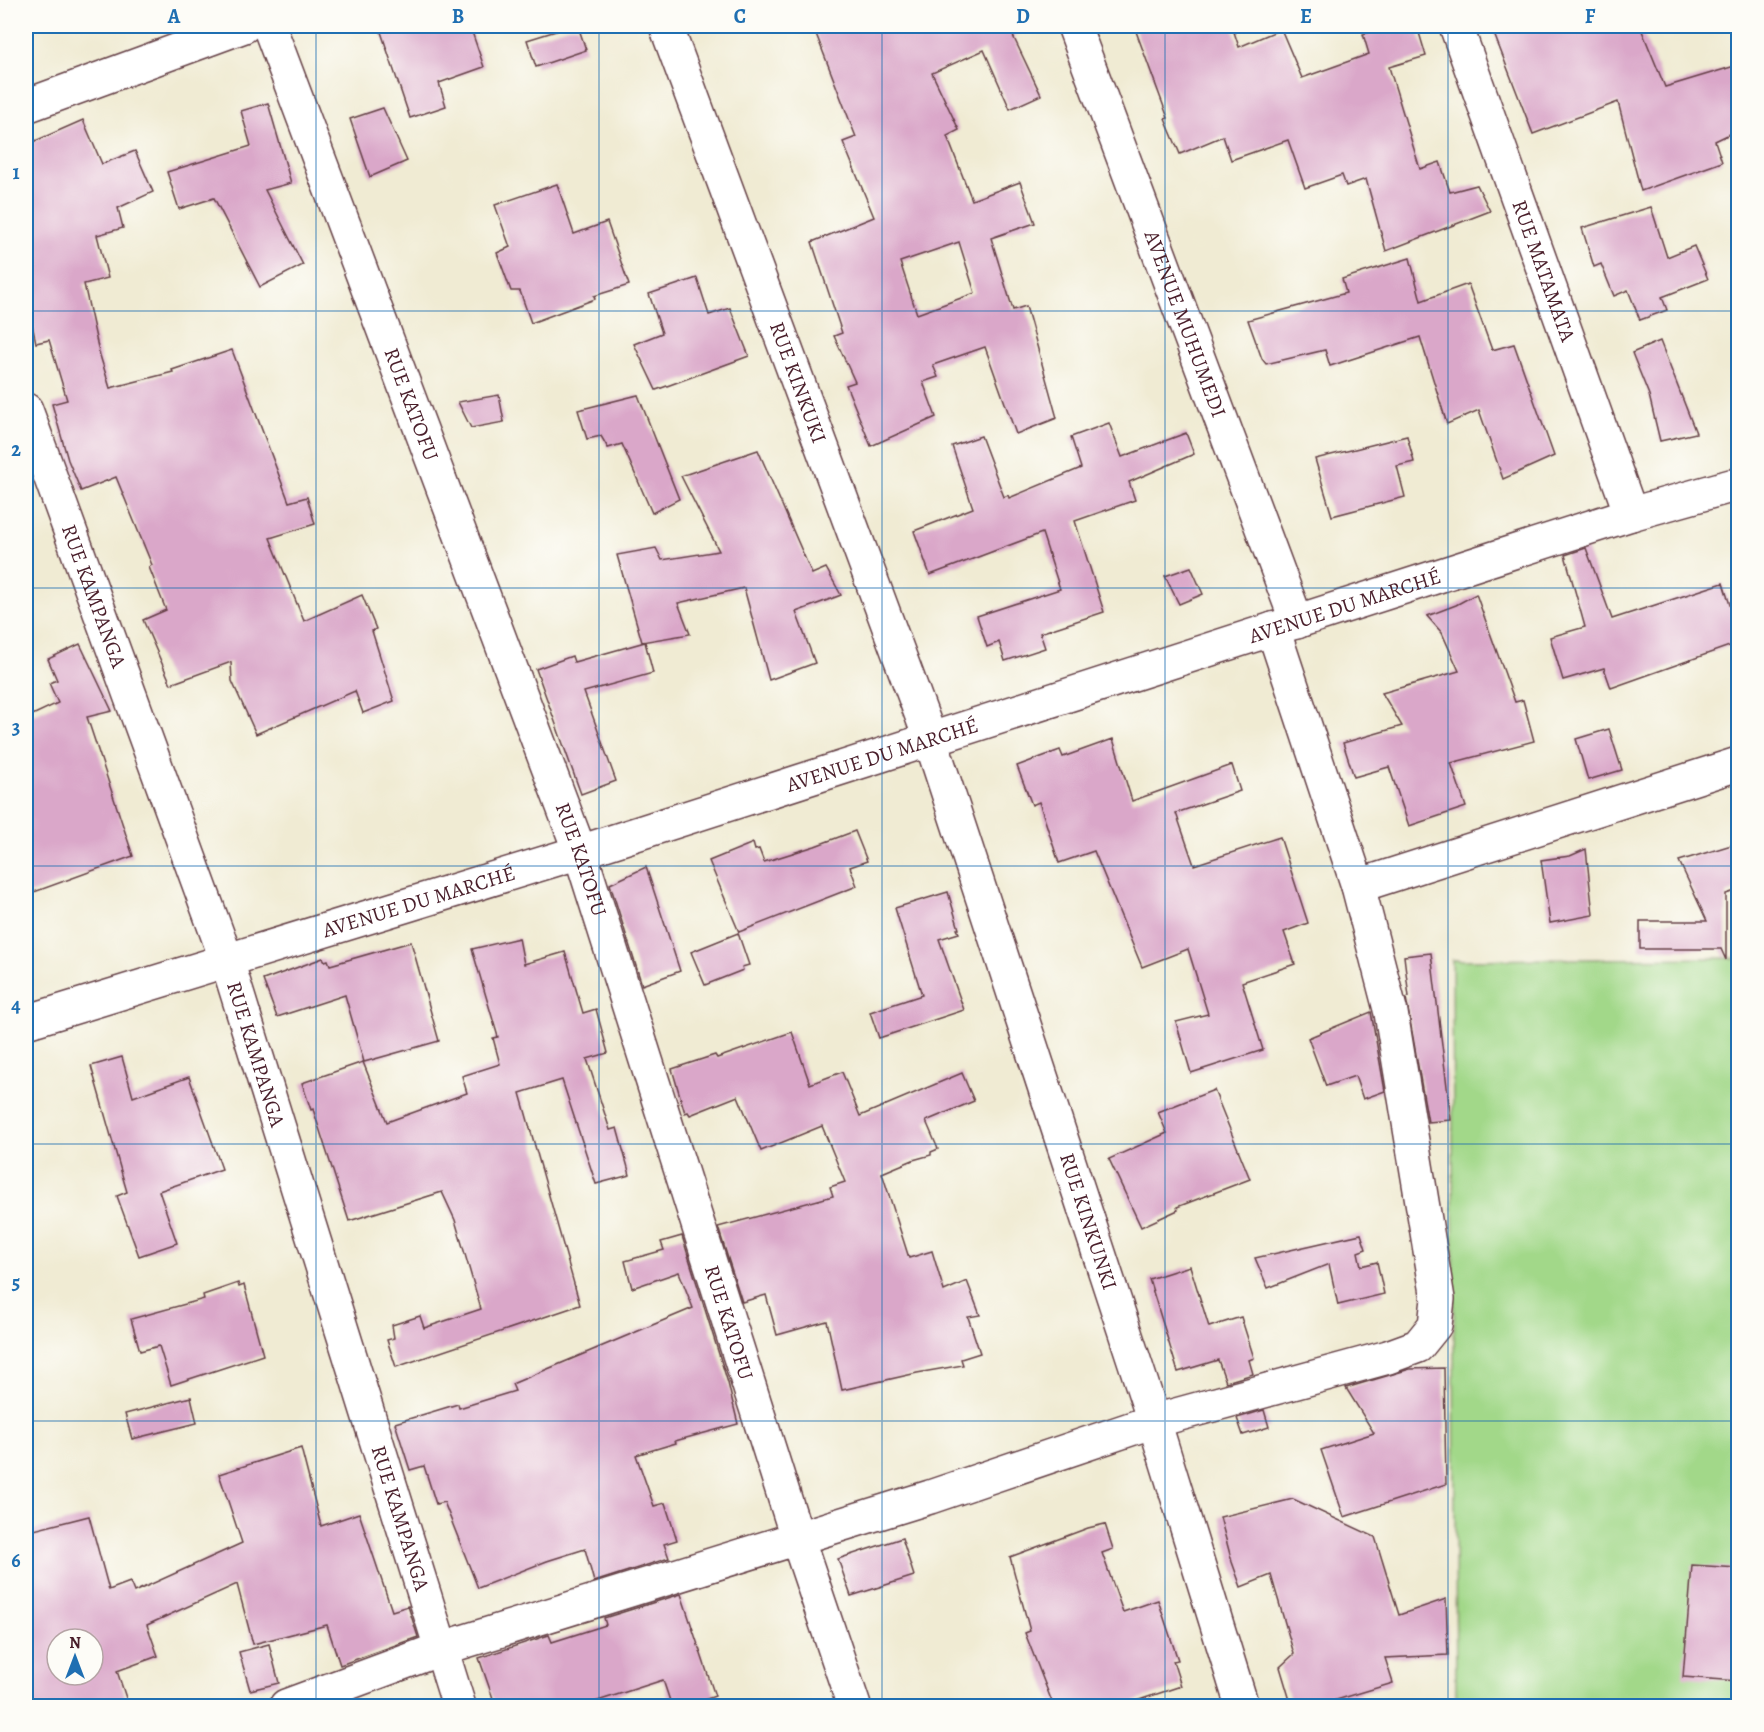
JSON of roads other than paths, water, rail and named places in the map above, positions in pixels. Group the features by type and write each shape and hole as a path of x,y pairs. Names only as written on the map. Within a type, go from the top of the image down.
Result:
{"street":[{"path":"26,106 244,26"},
{"name":"RUE KATOFU","path":"269,26 580,852 796,1537 854,1707"},
{"name":"RUE KINKUKI","path":"666,26 930,738"},
{"name":"AVENUE MUHUMEDI","path":"286,1707 440,1649 930,1497 1155,1421 1388,1357 1418,1346 1435,1325 1438,1299 1391,1013 1358,886 1285,625 1074,26"},
{"name":"RUE MATAMATA","path":"1456,26 1631,514"},
{"name":"RUE KAMPANGA","path":"26,410 227,961 459,1707"},
{"name":"AVENUE DU MARCHÉ","path":"26,1022 580,852 1631,514 1738,484"},
{"name":"RUE KINKUNKI","path":"930,738 1155,1421 1242,1707"},
{"path":"1358,886 1738,764"}]}
